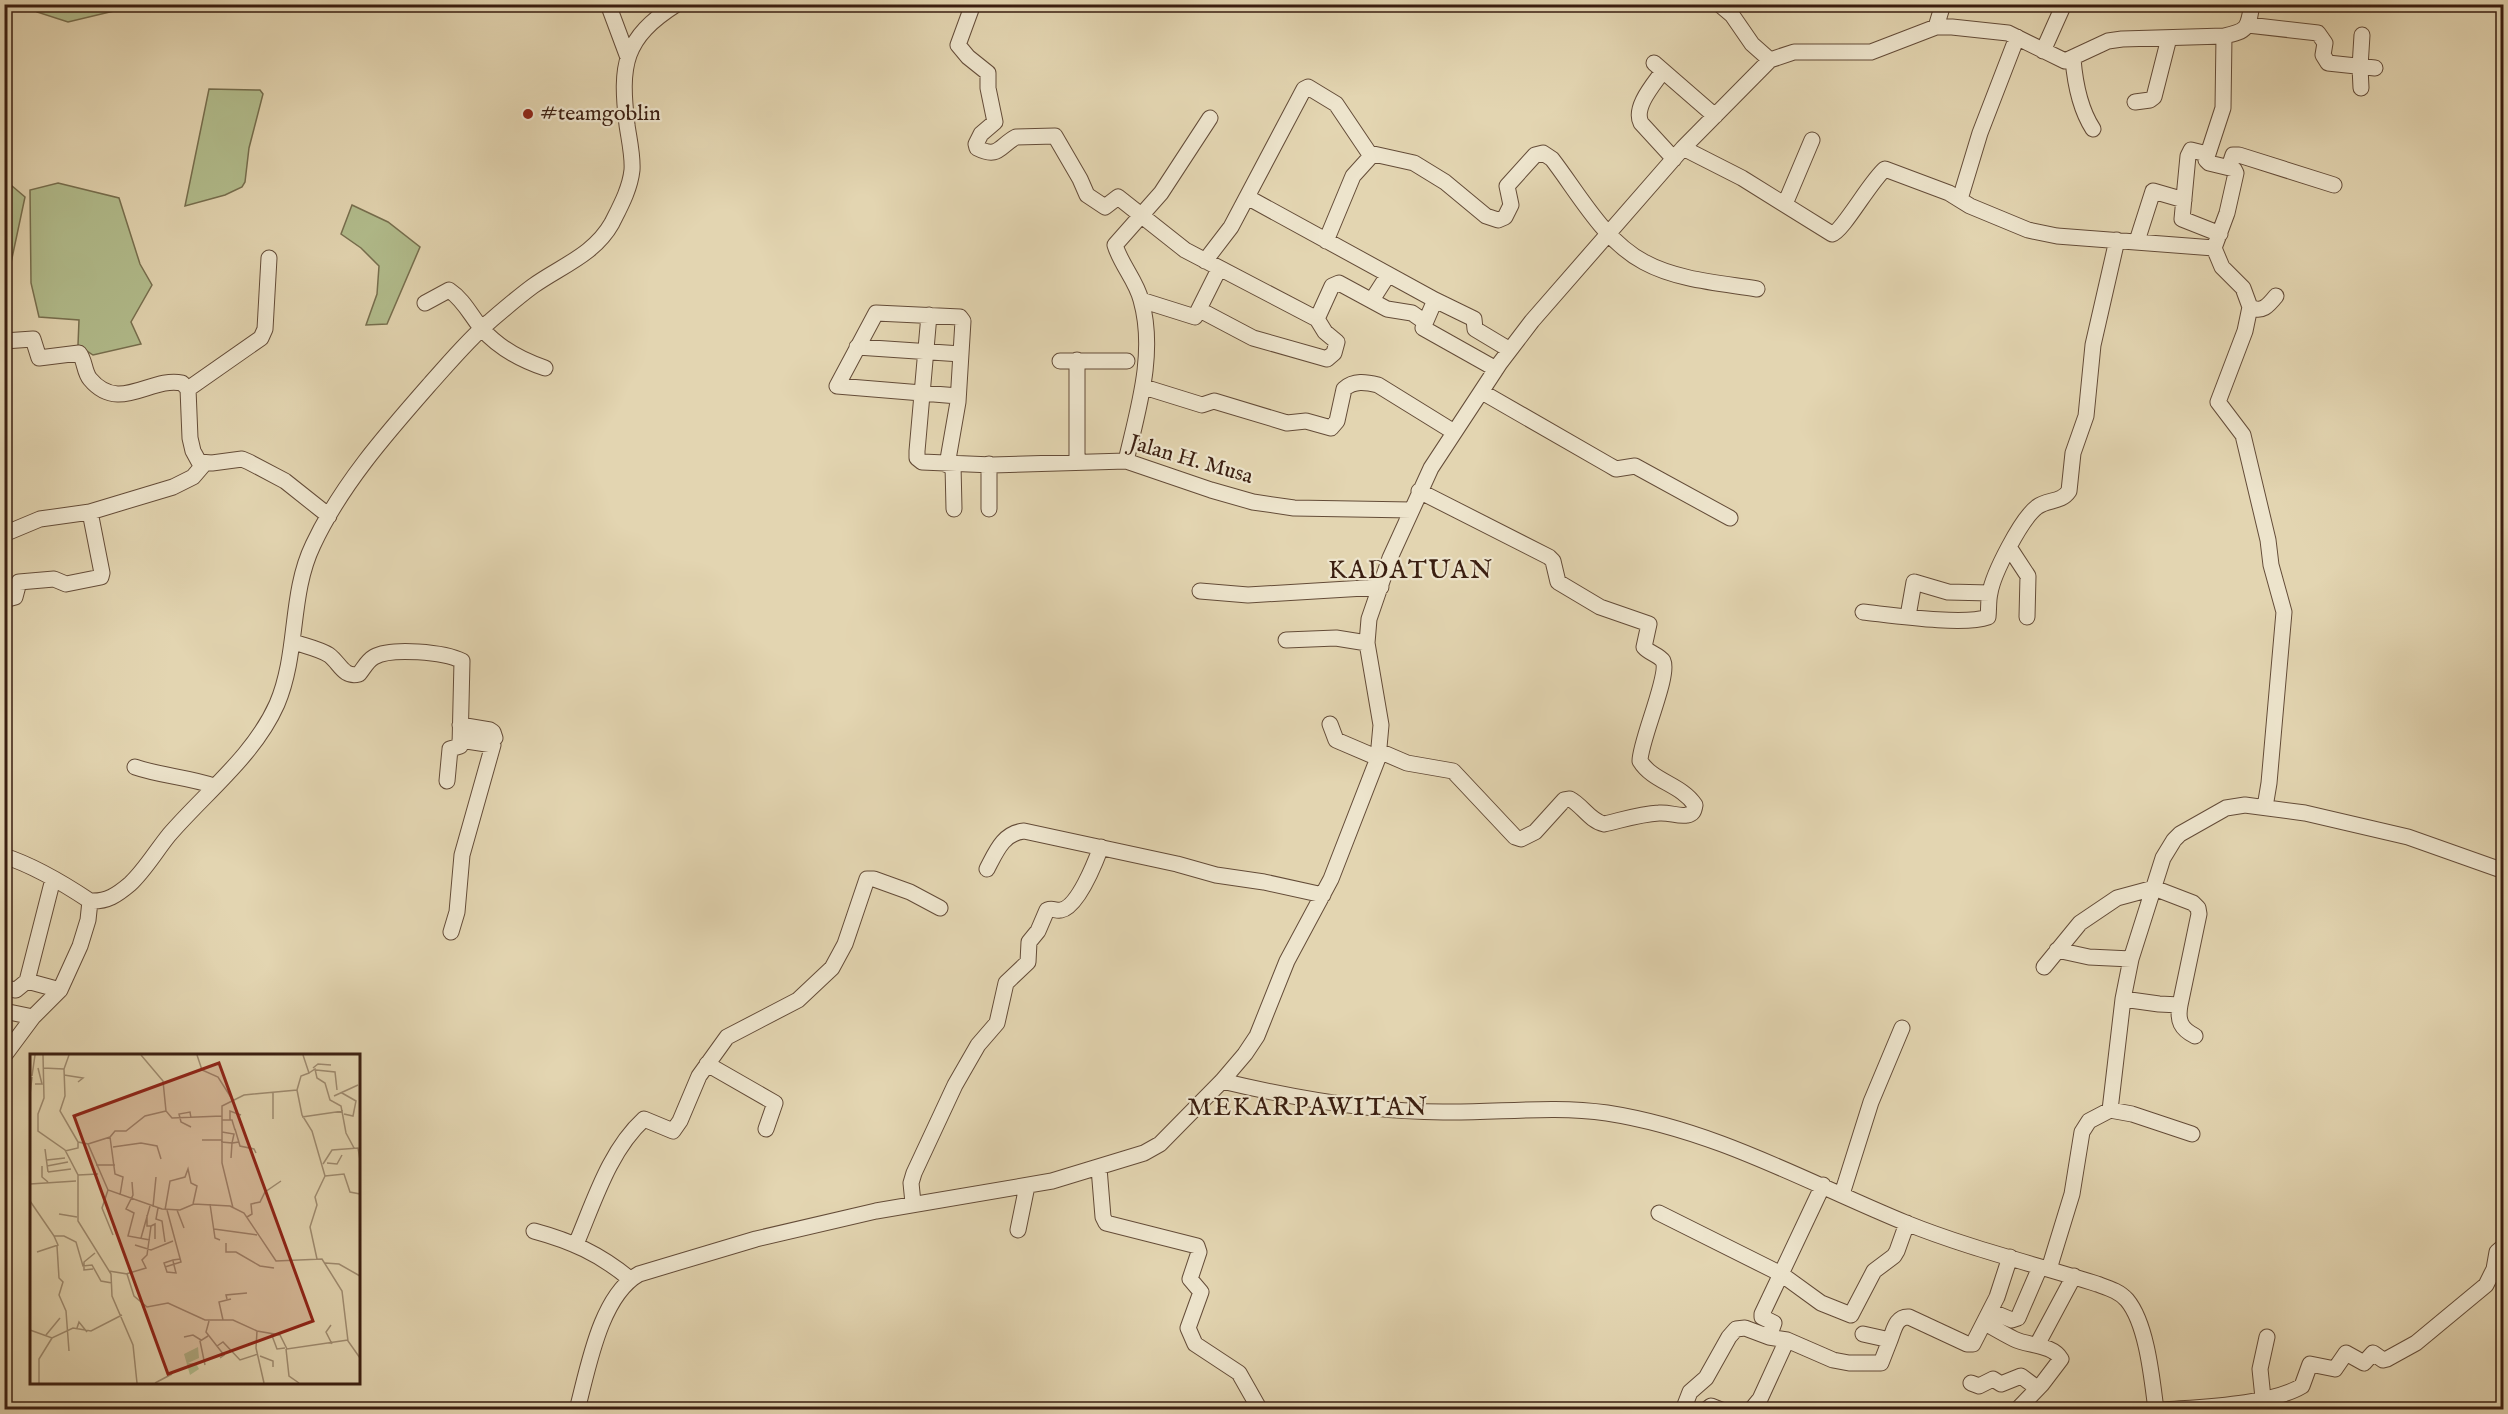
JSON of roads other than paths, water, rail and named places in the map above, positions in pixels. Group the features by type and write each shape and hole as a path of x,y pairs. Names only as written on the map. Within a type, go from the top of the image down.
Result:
{"street":[{"path":"608,4 627,55"},
{"path":"4,856 24,862 90,901 104,902 131,883 168,836 263,732 278,702 294,642 296,598 301,572 328,516 368,458 407,411 482,329 533,286 582,256 593,247 610,226 624,199 632,170 624,97 627,55 643,31 677,4"},
{"path":"973,4 958,45 968,57 988,73 988,88 995,120 993,126 980,135 976,143 982,150 1001,150 1017,136 1055,136 1088,196 1105,207 1119,198 1185,250 1317,319 1325,332 1337,342 1334,353 1327,359 1253,338 1200,310"},
{"path":"1719,4 1732,15 1752,44 1770,60"},
{"path":"1936,27 1943,4"},
{"path":"2043,51 2064,4"},
{"path":"577,1410 597,1340 619,1292 630,1279 680,1260 756,1239 913,1203 1027,1186 1099,1168 1144,1153 1160,1144 1245,1054 1257,1036 1287,961 1323,895 1379,754 1381,726 1367,643 1369,619 1390,558 1419,491 1454,432 1510,350 1678,154 1770,60 1794,52 1871,52 1936,27 1999,31 2017,37 2066,61 2108,41 2224,36 2244,31 2248,25 2252,4"},
{"path":"2248,25 2318,33 2325,43 2323,55 2328,63 2367,68"},
{"path":"2361,88 2367,68 2362,35"},
{"path":"2224,36 2223,108 2221,120 2206,160 2236,171 2236,178 2217,241 2222,267 2243,288 2250,306 2245,331 2218,402 2242,435 2284,612 2265,807"},
{"path":"1960,199 1980,133 2017,37"},
{"path":"2135,102 2150,100 2154,97 2169,39"},
{"path":"2073,59 2082,107 2093,129"},
{"path":"1715,116 1659,67 1638,116 1641,123 1678,154 1742,178 1835,234 1883,170 1960,199 1998,219 2028,230 2057,236 2117,240 2217,241"},
{"path":"1142,300 1193,318 1200,310 1212,265 1227,233 1306,88 1311,87 1336,104 1372,155 1417,165 1445,182 1486,216 1498,220 1505,217 1510,205 1507,186 1535,155 1543,153 1552,159 1608,233 1630,253 1651,266 1701,280 1756,289"},
{"path":"1126,461 1144,387 1146,343 1142,300 1115,246 1161,193 1210,118"},
{"path":"1785,204 1812,140"},
{"path":"2207,154 2191,150 2188,156 2182,219 2217,241"},
{"path":"1326,241 1353,176 1372,155"},
{"path":"2229,167 2234,155 2239,155 2334,185"},
{"path":"2137,241 2153,191 2184,200"},
{"path":"1247,197 1474,319 1475,329 1510,350"},
{"path":"1863,612 1944,619 1986,618 1989,614 1990,593 1998,568 2009,547 2036,507 2060,499 2069,491 2073,453 2087,409 2093,345 2117,240"},
{"path":"188,389 261,338 264,329 269,258"},
{"path":"1372,300 1388,274"},
{"path":"1317,319 1335,283 1343,283 1387,309 1412,313 1425,322"},
{"path":"425,303 449,290 460,300 482,329 507,352 520,360 545,368"},
{"path":"2250,306 2257,310 2264,308 2276,296"},
{"path":"1435,300 1423,326 1425,330 1496,369"},
{"path":"954,509 950,465 958,396 962,318 876,313 837,386 958,396"},
{"path":"921,393 929,315"},
{"path":"4,341 33,339 39,358 79,353 91,381 113,393 132,394 175,382 182,383 188,389 193,451 199,462 242,459 290,484 328,516"},
{"path":"857,347 961,354"},
{"path":"1077,360 1077,462"},
{"path":"1060,361 1127,361"},
{"path":"1144,387 1202,405 1212,400 1292,424 1306,421 1331,428 1337,421 1344,389 1356,382 1368,382 1378,385 1454,432"},
{"path":"1482,392 1616,469 1635,466 1730,518"},
{"name":"Jalan H. Musa","path":"921,393 917,458 922,462 950,465 1126,461 1253,502 1294,508 1411,510"},
{"path":"4,534 40,519 90,512 173,487 192,477 205,463"},
{"path":"989,464 989,508"},
{"path":"1330,724 1336,740 1407,763 1453,771 1515,837 1521,838 1535,832 1564,800 1569,799 1582,806 1598,823 1604,824 1641,815 1668,812 1684,816 1694,811 1695,805 1684,793 1648,773 1640,761 1659,690 1663,665 1661,658 1644,647 1649,624 1597,605 1558,582 1553,561 1549,557 1419,491"},
{"path":"4,600 15,597 19,582 54,579 66,584 101,577 90,512"},
{"path":"2009,547 2028,576 2027,617"},
{"path":"1908,616 1914,582 1948,592 1990,593"},
{"path":"1200,591 1248,595 1381,587"},
{"path":"1944,619 1948,592"},
{"path":"1286,640 1330,638 1367,643"},
{"path":"294,642 329,656 340,669 355,675 359,674 368,661 380,654 423,653 459,659 463,663 459,747 450,749 447,781"},
{"path":"460,733 490,730 495,738"},
{"path":"451,932 457,912 462,855 493,745 460,733"},
{"path":"135,767 157,775 189,778 214,786"},
{"path":"2110,1110 2123,999 2131,959 2163,858 2174,840 2181,834 2232,806 2265,807 2305,813 2408,837 2504,871"},
{"path":"987,869 1004,838 1016,831 1024,831 1216,875 1264,882 1323,895"},
{"path":"913,1203 911,1183 914,1173 955,1084 978,1045 997,1023 1006,982 1028,962 1029,942 1038,932 1047,910 1063,910 1070,906 1101,847"},
{"path":"576,1244 599,1189 630,1134 644,1119 673,1131 707,1064 727,1038 798,1000 832,968 845,944 868,878 910,892 940,908"},
{"path":"33,1017 10,1009 53,879"},
{"path":"2044,967 2080,922 2116,898 2154,888 2187,900 2198,908 2199,914 2180,1005 2180,1024 2195,1036"},
{"path":"4,1056 33,1017 60,990 80,946 88,920 90,901"},
{"path":"2057,950 2089,957 2131,959"},
{"path":"16,986 60,990"},
{"path":"2123,999 2180,1005"},
{"path":"1842,1194 1870,1102 1902,1028"},
{"path":"707,1064 775,1103 766,1129"},
{"path":"1222,1080 1279,1093 1393,1110 1441,1113 1564,1110 1606,1113 1681,1130 1746,1152 1907,1223 2113,1290 2127,1300 2142,1335 2156,1410"},
{"path":"1988,1317 2012,1320 2018,1318 2045,1268 2072,1194 2082,1132 2089,1121 2110,1110 2132,1114 2192,1134"},
{"path":"1099,1168 1103,1217 1106,1223 1197,1246 1199,1252 1190,1279 1201,1292 1188,1328 1196,1344 1239,1373 1260,1410"},
{"path":"1769,1337 1774,1323 1762,1317 1762,1314 1823,1185"},
{"path":"1018,1230 1027,1186"},
{"path":"1659,1213 1781,1274 1821,1303 1851,1316 1874,1271 1894,1256 1907,1223"},
{"path":"534,1231 576,1244 596,1254 630,1279"},
{"path":"2163,1410 2263,1398 2300,1388 2310,1364 2335,1369 2347,1353 2364,1363 2373,1353 2385,1360 2416,1343 2486,1284 2494,1269 2497,1252 2504,1246"},
{"path":"1683,1410 1690,1392 1706,1378 1733,1331 1745,1328 1769,1337 1787,1340 1833,1360 1876,1364 1882,1362 1898,1321 1904,1317 1970,1344 1974,1343 1988,1317 2010,1257"},
{"path":"2037,1345 2074,1276"},
{"path":"1988,1317 2015,1340 2037,1345 2058,1355 2061,1359 2016,1410"},
{"path":"1863,1334 1890,1340"},
{"path":"2263,1398 2260,1369 2267,1337"},
{"path":"1751,1410 1760,1399 1787,1340"},
{"path":"1971,1383 1979,1386 1993,1379 2001,1384 2021,1376 2037,1388"},
{"path":"1706,1410 1711,1406 1721,1410"}],"place":[{"name":"#teamgoblin","path":"528,114"}],"district":[{"name":"KADATUAN","path":"1411,570"},
{"name":"MEKARPAWITAN","path":"1308,1107"}]}
